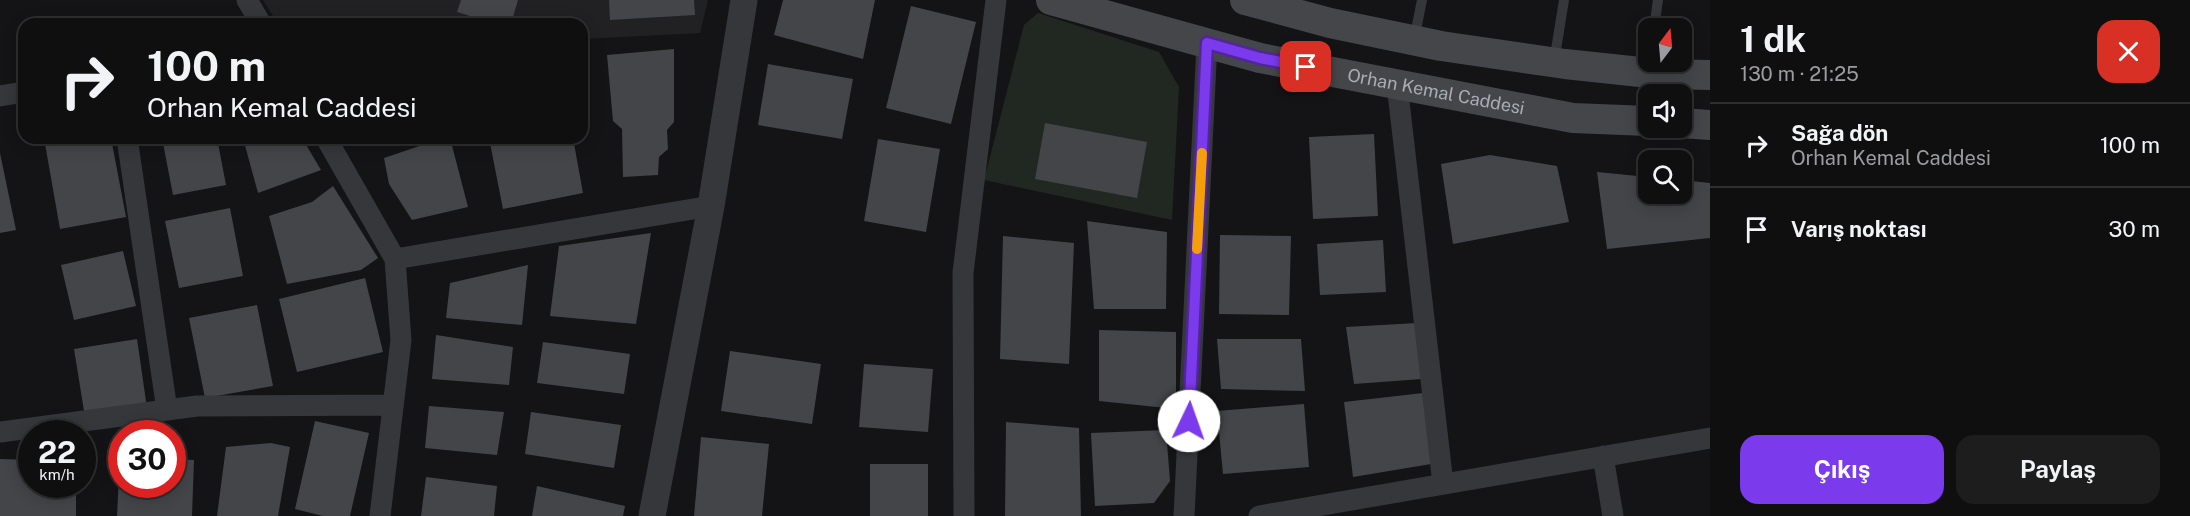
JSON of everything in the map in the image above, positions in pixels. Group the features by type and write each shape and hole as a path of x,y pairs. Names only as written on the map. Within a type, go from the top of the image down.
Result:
{"main road":[{"name":"Orhan Kemal Caddesi","path":"1051,0 1260,58 1573,118 1638,121"},
{"path":"1245,0 1319,15 1414,40 1554,62 1638,66"},
{"path":"1687,72 1710,75"},
{"path":"1692,123 1710,124"}],"street":[{"path":"247,0 258,18"},
{"path":"652,516 711,206 744,0"},
{"path":"964,516 963,273 996,0"},
{"path":"1184,516 1207,43"},
{"path":"1397,84 1443,484"},
{"path":"0,96 18,93"},
{"path":"128,144 167,410"},
{"path":"329,144 395,259 401,340 380,516"},
{"path":"395,259 711,206"},
{"path":"0,432 197,405 393,405"},
{"path":"1259,516 1710,438"},
{"path":"1603,456 1612,516"}],"lane":[{"path":"1414,40 1422,0"},
{"path":"1554,62 1564,0"},
{"path":"1655,18 1658,0"}],"shaded area":[{"path":"263,0 708,0 700,33 588,39 588,18 274,18"},
{"path":"1038,13 1159,52 1179,87 1172,220 984,180 1024,25"}],"building":[{"path":"461,0 518,0 513,18 476,18 457,12"},
{"path":"609,0 694,0 695,15 610,20"},
{"path":"783,0 875,0 863,59 774,35"},
{"path":"911,6 976,22 951,124 886,108"},
{"path":"674,49 674,122 667,130 668,149 659,157 658,175 623,177 622,129 613,121 607,55"},
{"path":"768,64 853,79 842,139 758,125"},
{"path":"1045,123 1147,142 1137,198 1035,179"},
{"path":"1374,134 1378,216 1313,219 1309,137"},
{"path":"878,139 940,149 926,232 864,221"},
{"path":"45,144 112,144 126,217 60,229"},
{"path":"163,144 218,144 226,185 173,195"},
{"path":"245,144 306,144 321,170 258,193"},
{"path":"425,144 452,144 468,207 412,220 389,184 384,158"},
{"path":"490,144 574,144 583,193 503,209"},
{"path":"0,153 16,230 0,233"},
{"path":"1490,155 1557,166 1569,222 1453,244 1441,164"},
{"path":"1597,172 1638,176 1638,204 1692,204 1692,181 1710,183 1710,238 1607,249"},
{"path":"333,186 378,258 361,270 287,284 269,216 312,202"},
{"path":"230,208 243,276 179,288 165,221"},
{"path":"1087,221 1167,232 1166,309 1094,309"},
{"path":"651,233 636,324 550,316 559,246"},
{"path":"1220,235 1291,236 1289,315 1219,314"},
{"path":"1003,236 1074,243 1069,364 1000,359"},
{"path":"1383,240 1386,292 1320,295 1317,244"},
{"path":"123,251 136,306 74,320 61,265"},
{"path":"528,265 522,325 446,318 450,283"},
{"path":"365,278 383,352 297,372 279,299"},
{"path":"257,305 273,386 205,398 189,318"},
{"path":"1417,323 1422,379 1354,384 1346,327"},
{"path":"1099,330 1176,332 1176,409 1099,401"},
{"path":"436,335 513,347 509,385 432,379"},
{"path":"137,339 147,408 85,417 74,349"},
{"path":"1217,339 1301,339 1305,391 1221,389"},
{"path":"543,342 630,354 624,394 537,383"},
{"path":"730,351 821,364 812,424 721,411"},
{"path":"864,364 933,369 928,432 859,427"},
{"path":"1423,393 1431,464 1353,477 1344,402"},
{"path":"1304,404 1309,467 1223,474 1217,411"},
{"path":"429,406 504,412 497,455 425,448"},
{"path":"531,412 621,425 614,468 525,454"},
{"path":"315,421 369,433 350,516 323,516 295,509"},
{"path":"1006,422 1079,428 1081,516 1005,516"},
{"path":"1166,430 1170,481 1154,503 1095,506 1091,433"},
{"path":"701,437 769,444 762,516 694,516"},
{"path":"271,443 290,447 278,516 217,516 226,447"},
{"path":"0,459 18,460 18,498 76,498 76,516 0,516"},
{"path":"186,460 194,460 192,516 117,516 118,498 186,498"},
{"path":"870,464 928,464 928,516 870,516"},
{"path":"426,477 497,486 494,516 421,516"},
{"path":"537,486 625,506 623,516 532,516"}],"slow traffic":[{"path":"1197,249 1202,153"}],"route":[{"path":"1189,421 1207,43 1260,58 1306,67"}]}
